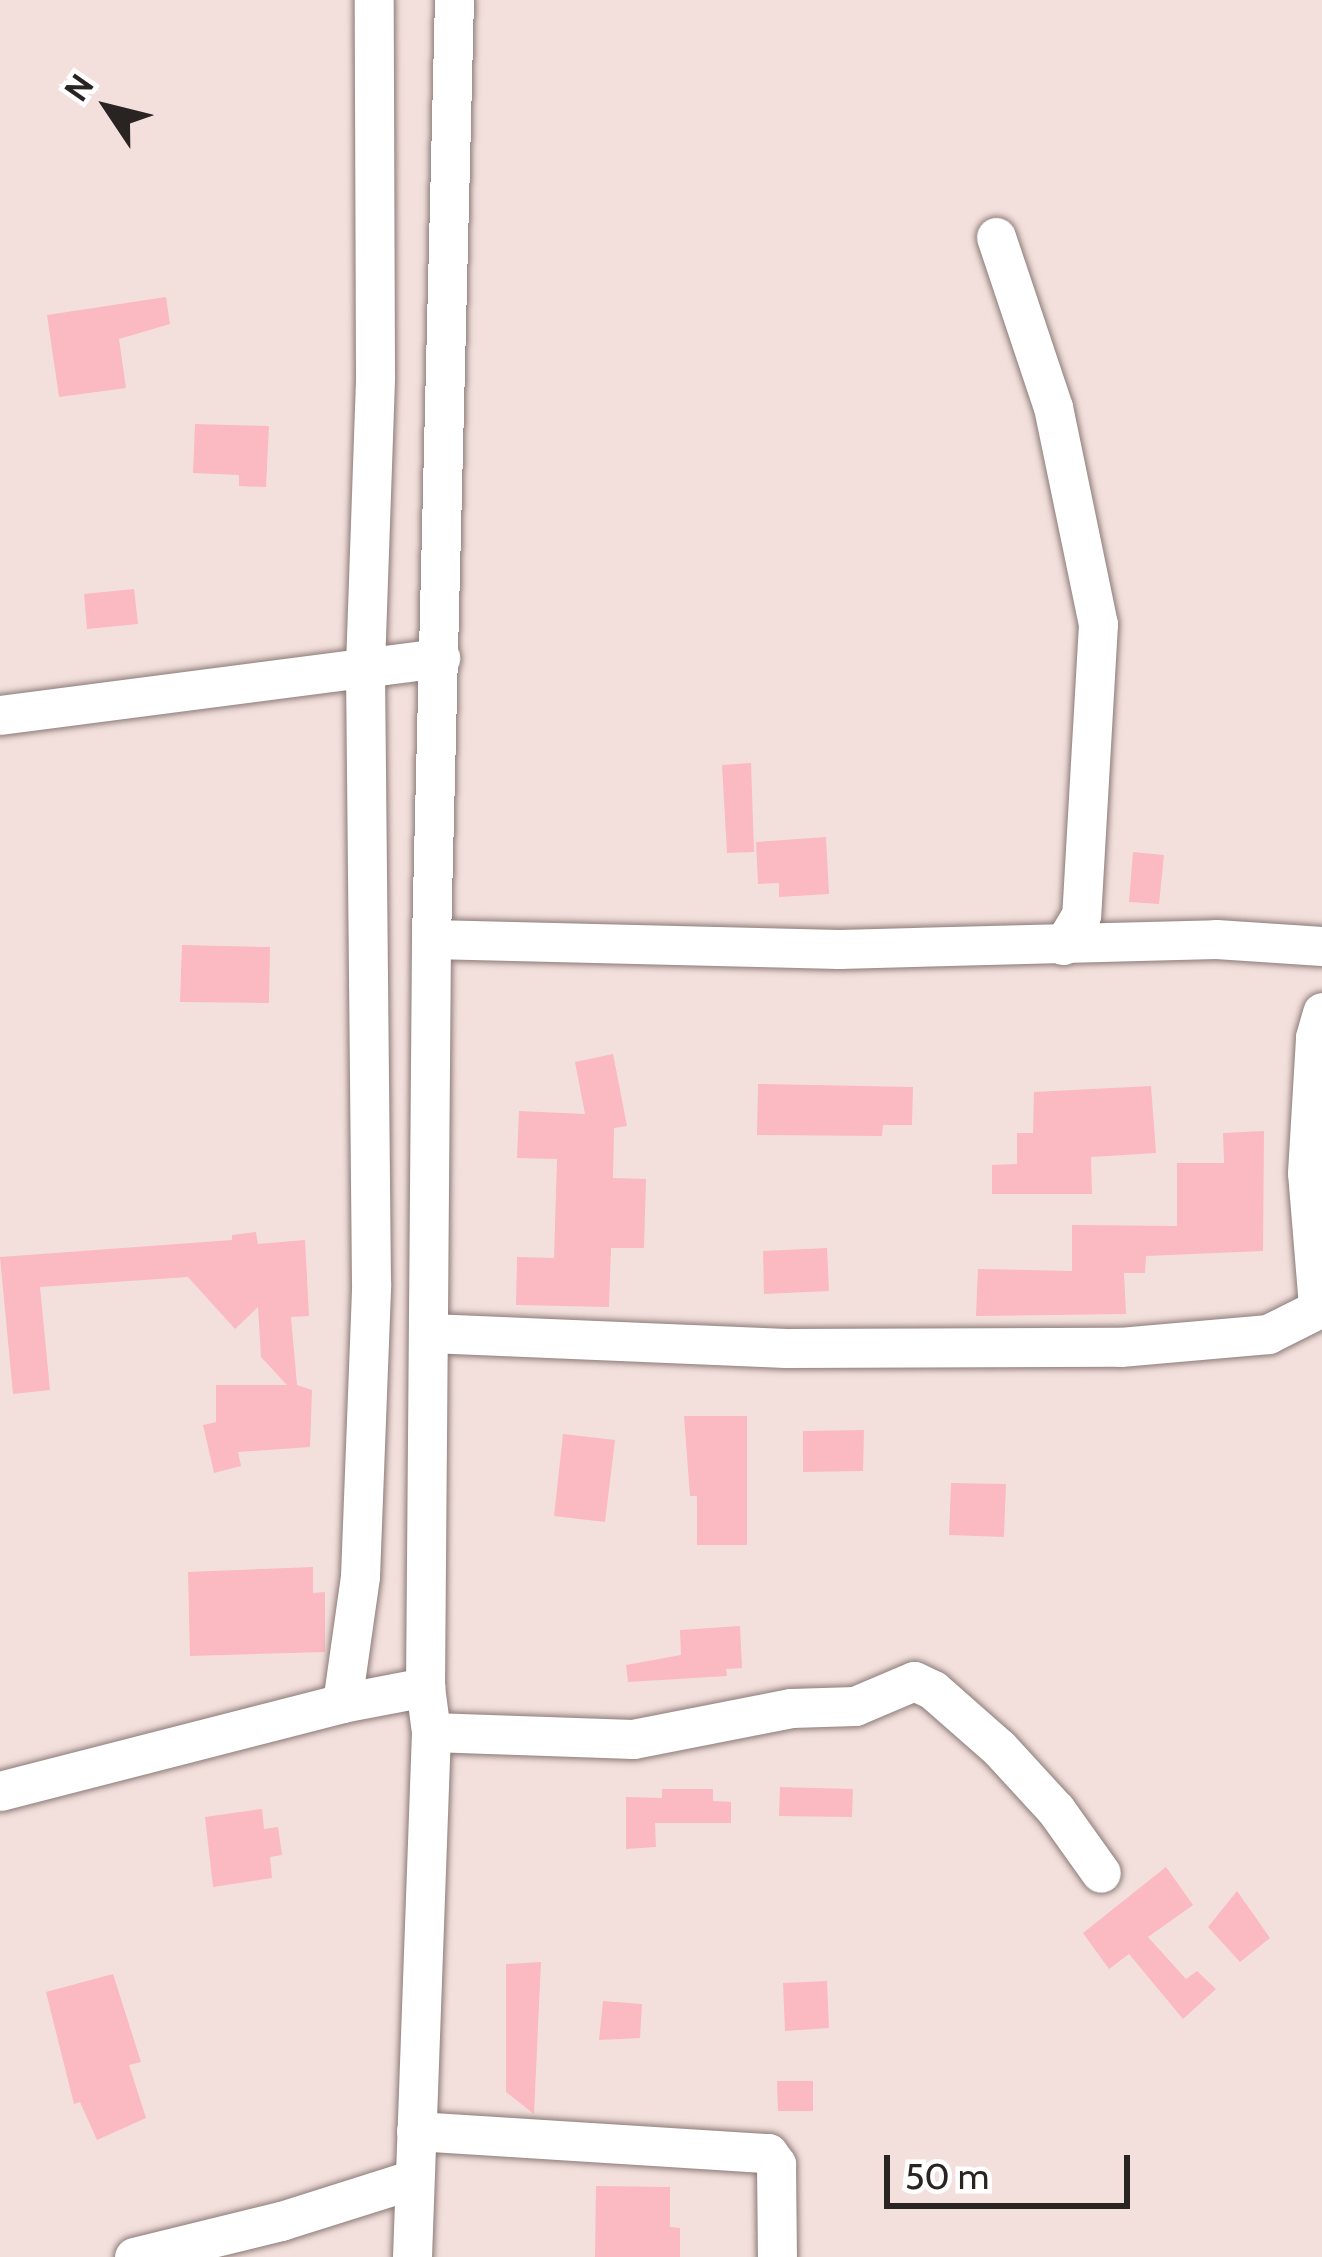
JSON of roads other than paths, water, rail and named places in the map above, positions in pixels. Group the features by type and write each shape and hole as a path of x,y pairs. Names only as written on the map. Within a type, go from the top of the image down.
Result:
{"street":[{"path":"342,1703 360,1576 371,1282 365,666 375,377 374,0"},
{"path":"412,2257 431,1732 424,1687 431,939 454,0"},
{"path":"996,237 1053,407 1097,624 1081,915 1063,946"},
{"path":"0,715 440,658"},
{"path":"431,939 839,950 1216,939 1322,946"},
{"path":"430,1333 786,1348 1120,1347 1268,1334 1320,1307 1307,1173 1315,1036 1322,1012"},
{"path":"431,1732 633,1739 791,1708 869,1703 914,1682 934,1690 1000,1748 1056,1810 1101,1873"},
{"path":"0,1791 342,1703 424,1687"},
{"path":"416,2131 768,2153 776,2164 777,2257"},
{"path":"134,2257 281,2222 413,2179"}]}
